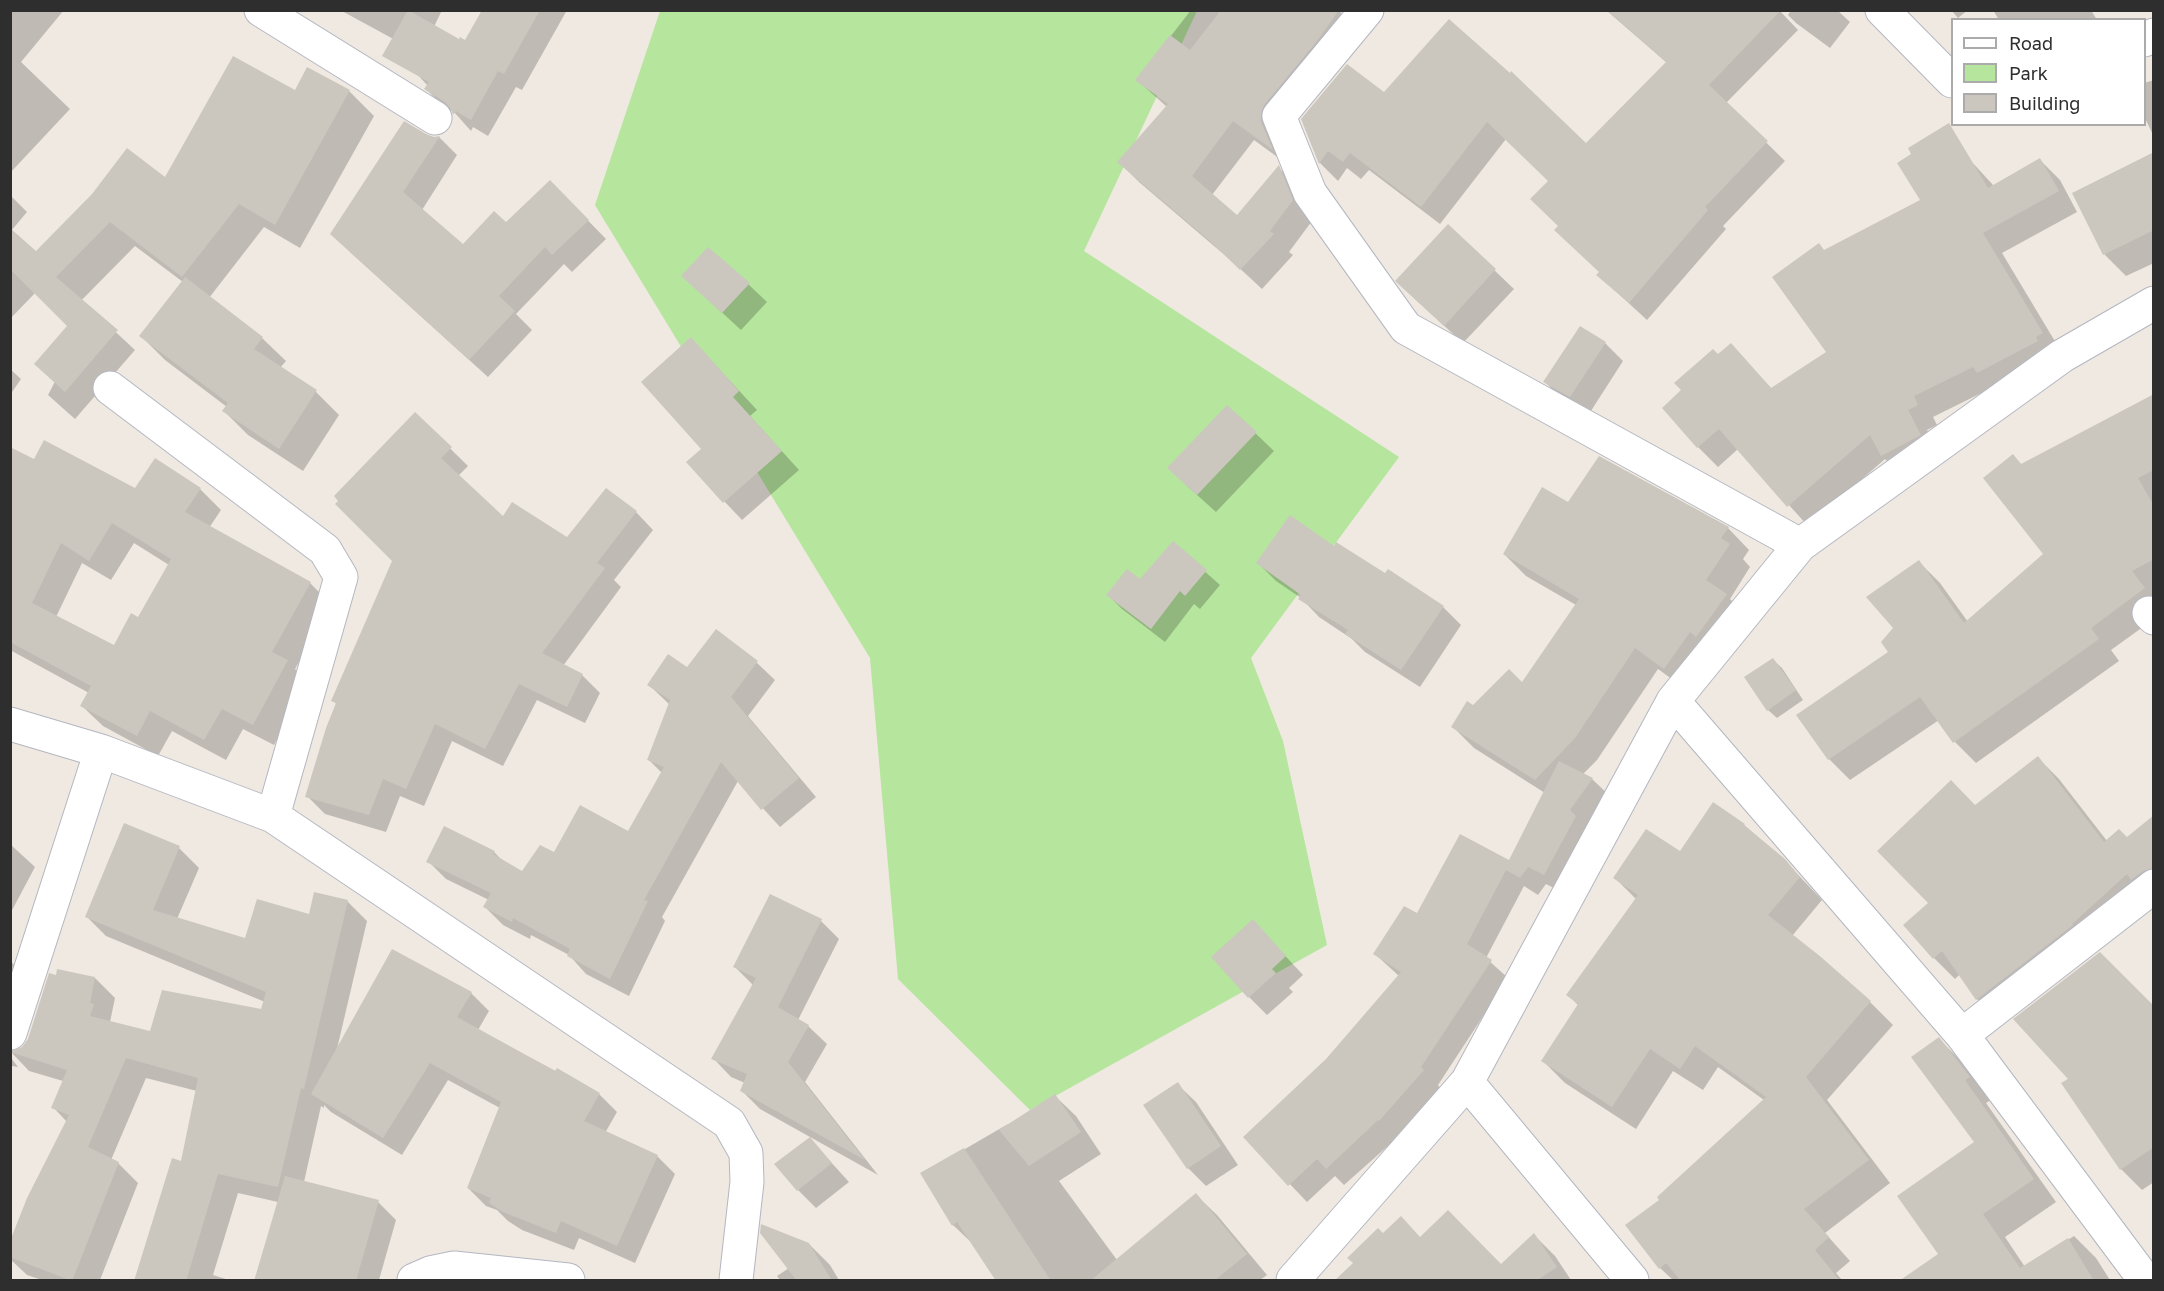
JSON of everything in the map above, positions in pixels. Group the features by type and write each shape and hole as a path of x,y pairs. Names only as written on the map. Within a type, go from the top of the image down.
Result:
{"street":[{"path":"261,10 435,118"},
{"path":"1367,10 1279,116 1310,193 1406,327 1800,545"},
{"path":"1882,10 1951,79"},
{"path":"1293,1281 1467,1082 1672,701 1800,545 2062,356 2154,303"},
{"path":"110,388 325,550 341,577 273,816"},
{"path":"1672,701 1962,1035 2145,1281"},
{"path":"10,724 101,751 273,816 729,1123 746,1153 747,1182 736,1281"},
{"path":"10,1033 101,751"},
{"path":"1962,1035 2154,886"},
{"path":"1467,1082 1632,1281"},
{"path":"414,1281 430,1273 454,1268 568,1281"}],"green space":[{"path":"660,11 1197,11 1084,251 1399,457 1251,658 1283,741 1327,945 1030,1110 898,979 870,658 595,205"}],"building":[{"path":"408,10 459,39 460,37 465,40 482,10 540,10 504,74 498,71 471,120 456,111 453,115 445,102 424,89 429,82 382,56"},
{"path":"1221,10 1339,10 1317,41 1264,105 1261,122 1273,150 1233,121 1192,176 1237,215 1279,165 1293,200 1270,231 1274,234 1240,270 1212,243 1117,162 1168,104 1135,80 1170,35 1190,50"},
{"path":"1607,10 1781,10 1709,85 1768,141 1705,207 1708,210 1629,303 1596,275 1599,272 1554,230 1558,226 1530,199 1548,181 1487,122 1421,207 1350,153 1343,162 1328,151 1319,164 1301,119 1347,64 1384,92 1449,19 1510,73 1511,71 1586,143 1666,62"},
{"path":"233,56 295,90 307,67 350,90 275,225 239,204 182,277 110,222 56,277 118,330 65,392 34,364 67,326 10,269 10,228 36,251 92,194 127,148 165,177"},
{"path":"404,121 426,134 434,137 440,136 403,192 463,244 494,211 506,222 550,180 589,220 552,255 545,247 499,296 515,311 469,360 330,234"},
{"path":"1949,123 1988,188 2040,158 2059,191 1983,233 2043,333 2036,337 2038,341 1977,373 1973,367 1914,396 1918,405 1908,410 1921,435 1881,456 1870,435 1787,507 1719,429 1697,448 1662,408 1681,390 1674,383 1713,349 1718,354 1731,343 1771,388 1826,352 1772,277 1819,243 1824,250 1920,200 1897,163 1911,154 1908,148"},
{"path":"2154,152 2154,230 2103,255 2072,193"},
{"path":"1448,224 1496,269 1444,326 1395,281"},
{"path":"708,247 750,283 722,313 681,276"},
{"path":"185,277 263,337 254,349 317,390 279,449 222,411 228,403 139,336"},
{"path":"1580,326 1606,342 1570,397 1543,382"},
{"path":"691,337 739,391 733,397 782,451 723,503 686,462 701,449 641,382"},
{"path":"2154,394 2154,470 2138,478 2154,506 2154,559 2132,571 2145,588 2091,628 2099,639 1953,743 1920,697 1828,760 1796,715 1888,652 1881,642 1893,628 1866,597 1919,560 1964,623 2043,554 1983,478 2013,454 2021,464"},
{"path":"1227,405 1257,432 1197,495 1167,468"},
{"path":"415,412 452,447 441,458 503,516 512,502 567,537 606,488 637,511 597,563 605,568 542,653 583,674 567,707 519,684 485,749 435,724 406,789 383,779 369,815 305,797 336,703 331,701 392,561 335,504 338,501 334,496"},
{"path":"44,440 135,488 155,458 201,488 185,512 311,582 272,652 288,660 253,725 222,709 204,740 150,711 137,736 80,706 91,686 12,643 10,646 10,447 34,459","holes":["112,523 171,559 138,617 131,613 114,645 32,603 61,543 89,561"]},
{"path":"1599,456 1729,527 1721,538 1730,544 1706,580 1727,594 1696,637 1690,632 1664,669 1635,648 1575,738 1535,780 1451,727 1467,701 1473,705 1509,669 1522,682 1579,599 1503,554 1542,487 1568,502"},
{"path":"1290,515 1334,546 1336,542 1385,573 1388,569 1444,606 1401,670 1345,634 1348,630 1298,599 1301,595 1256,563"},
{"path":"1173,541 1207,570 1185,596 1180,591 1151,629 1106,595 1127,569 1140,579"},
{"path":"716,629 758,661 731,697 799,778 761,810 721,762 644,900 648,901 610,979 567,956 570,949 513,918 512,922 483,907 491,893 426,862 444,826 495,851 493,854 522,871 540,845 554,852 580,805 628,831 664,767 647,760 670,700 647,685 668,654 687,667"},
{"path":"1773,658 1796,690 1767,711 1744,677"},
{"path":"2038,756 2104,842 2119,829 2127,837 2154,815 2154,868 2143,871 2131,880 2127,874 2073,925 1976,1000 1942,951 1933,959 1903,925 1928,903 1877,851 1951,780 1975,805"},
{"path":"1559,761 1593,778 1570,810 1576,816 1544,875 1528,867 1520,878 1506,870 1467,944 1492,960 1421,1067 1424,1070 1379,1121 1326,1169 1317,1159 1288,1186 1243,1137 1326,1059 1401,972 1373,954 1404,906 1417,913 1460,834 1509,860"},
{"path":"1713,802 1745,824 1785,859 1800,877 1768,915 1871,1001 1806,1077 1869,1160 1804,1209 1829,1237 1815,1250 1840,1281 1681,1281 1666,1263 1659,1269 1625,1225 1659,1200 1657,1197 1766,1097 1695,1046 1680,1069 1650,1049 1612,1107 1541,1061 1578,1004 1566,995 1638,895 1613,878 1646,829 1680,851"},
{"path":"124,823 180,846 153,910 245,938 257,899 309,914 314,892 348,900 304,1089 301,1088 278,1187 218,1174 186,1281 134,1281 172,1158 181,1161 198,1078 126,1058 88,1147 119,1162 72,1281 10,1257 10,1241 27,1198 69,1115 51,1108 67,1070 10,1052 22,1047 28,1039 49,973 56,975 57,969 95,977 90,1003 94,1004 90,1016 150,1031 162,990 261,1009 266,992 85,917"},
{"path":"770,894 822,919 778,1007 809,1025 788,1062 865,1160 740,1091 747,1074 711,1059 756,978 733,967"},
{"path":"1253,919 1286,956 1272,969 1276,973 1248,998 1211,957"},
{"path":"392,949 472,992 457,1017 555,1071 557,1068 600,1093 584,1121 658,1155 617,1246 561,1221 556,1233 503,1212 489,1203 491,1198 467,1188 501,1102 430,1063 383,1138 311,1094"},
{"path":"2100,952 2154,1006 2154,1147 2120,1170 2061,1083 2068,1079 2013,1019"},
{"path":"1939,1037 1970,1077 1965,1080 2034,1179 1983,1214 2020,1268 2068,1238 2094,1281 1899,1281 1938,1254 1897,1196 1974,1142 1911,1057"},
{"path":"1178,1082 1221,1146 1187,1169 1143,1105"},
{"path":"1055,1094 1081,1132 1029,1166 999,1130"},
{"path":"810,1137 832,1163 797,1191 774,1164"},
{"path":"964,1148 1051,1281 996,1281 957,1222 952,1226 920,1173"},
{"path":"285,1176 379,1200 356,1281 254,1281"},
{"path":"1196,1193 1247,1254 1214,1281 1090,1281"},
{"path":"1448,1210 1501,1264 1534,1233 1557,1267 1536,1281 1334,1281 1353,1263 1347,1258 1378,1228 1383,1233 1401,1216 1420,1237"},
{"path":"761,1224 809,1243 832,1281 797,1281 760,1233"}]}
